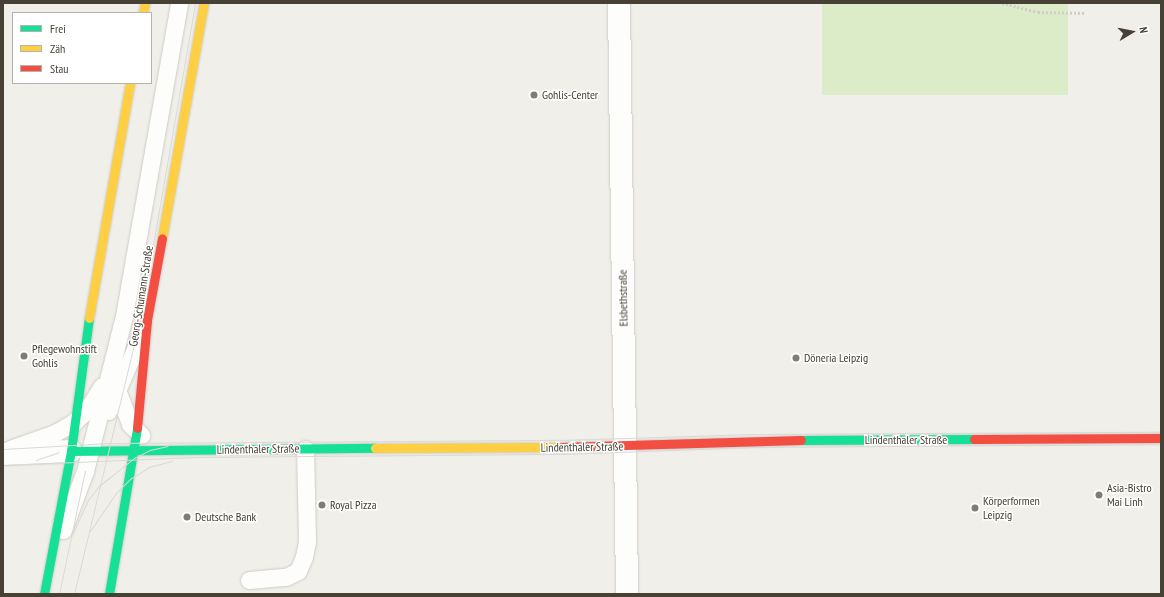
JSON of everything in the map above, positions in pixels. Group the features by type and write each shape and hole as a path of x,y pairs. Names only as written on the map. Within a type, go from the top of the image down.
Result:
{"main road":[{"name":"Georg-Schumann-Straße","path":"109,594 138,432 147,320 197,55 204,3"},
{"path":"73,450 74,422 90,309 130,84"},
{"name":"Lindenthaler Straße","path":"73,450 625,446 753,440 1161,438"},
{"path":"44,594 48,570"}],"street":[{"name":"Elsbethstraße","path":"619,3 626,594"},
{"name":"Lindenthaler Straße","path":"3,453 73,450"}],"lane":[{"path":"96,426 114,357 179,3"},
{"path":"48,570 73,450 96,426 116,394 147,320"},
{"path":"114,357 116,394 130,424 152,442 182,450"},
{"path":"3,453 55,433 74,422 97,396 114,357"},
{"path":"248,580 286,577 298,571 304,557 307,541 304,449"}],"path":[{"path":"1002,3 1038,12 1086,13"}],"green space":[{"path":"822,3 1068,3 1068,95 822,95"}],"tram line":[{"path":"74,594 140,319 195,3"},
{"path":"3,449 109,443 562,440 753,434 1161,432"},
{"path":"3,465 196,457 563,454 753,447 1161,444"},
{"path":"71,537 88,500 99,486 134,458 150,450 168,446"},
{"path":"36,460 59,452"},
{"path":"90,531 116,493 130,479 149,467 172,461"},
{"path":"59,594 85,471"}],"traffic: fast":[{"path":"44,594 71,451 89,318"},
{"path":"109,594 137,428"},
{"path":"801,440 974,439"},
{"path":"71,451 375,448"}],"traffic: slow":[{"path":"143,12 145,3"},
{"path":"162,238 204,3"},
{"path":"89,318 130,84"},
{"path":"375,448 561,447"}],"traffic: jam":[{"path":"137,428 147,320 162,238"},
{"path":"974,439 1161,438"},
{"path":"561,447 801,440"}],"place":[{"name":"Gohlis-Center","path":"534,95"},
{"name":"Pflegewohnstift Gohlis","path":"24,356"},
{"name":"Döneria Leipzig","path":"796,358"},
{"name":"Asia-Bistro Mai Linh","path":"1099,495"},
{"name":"Royal Pizza","path":"322,505"},
{"name":"Körperformen Leipzig","path":"975,508"},
{"name":"Deutsche Bank","path":"187,517"}]}
